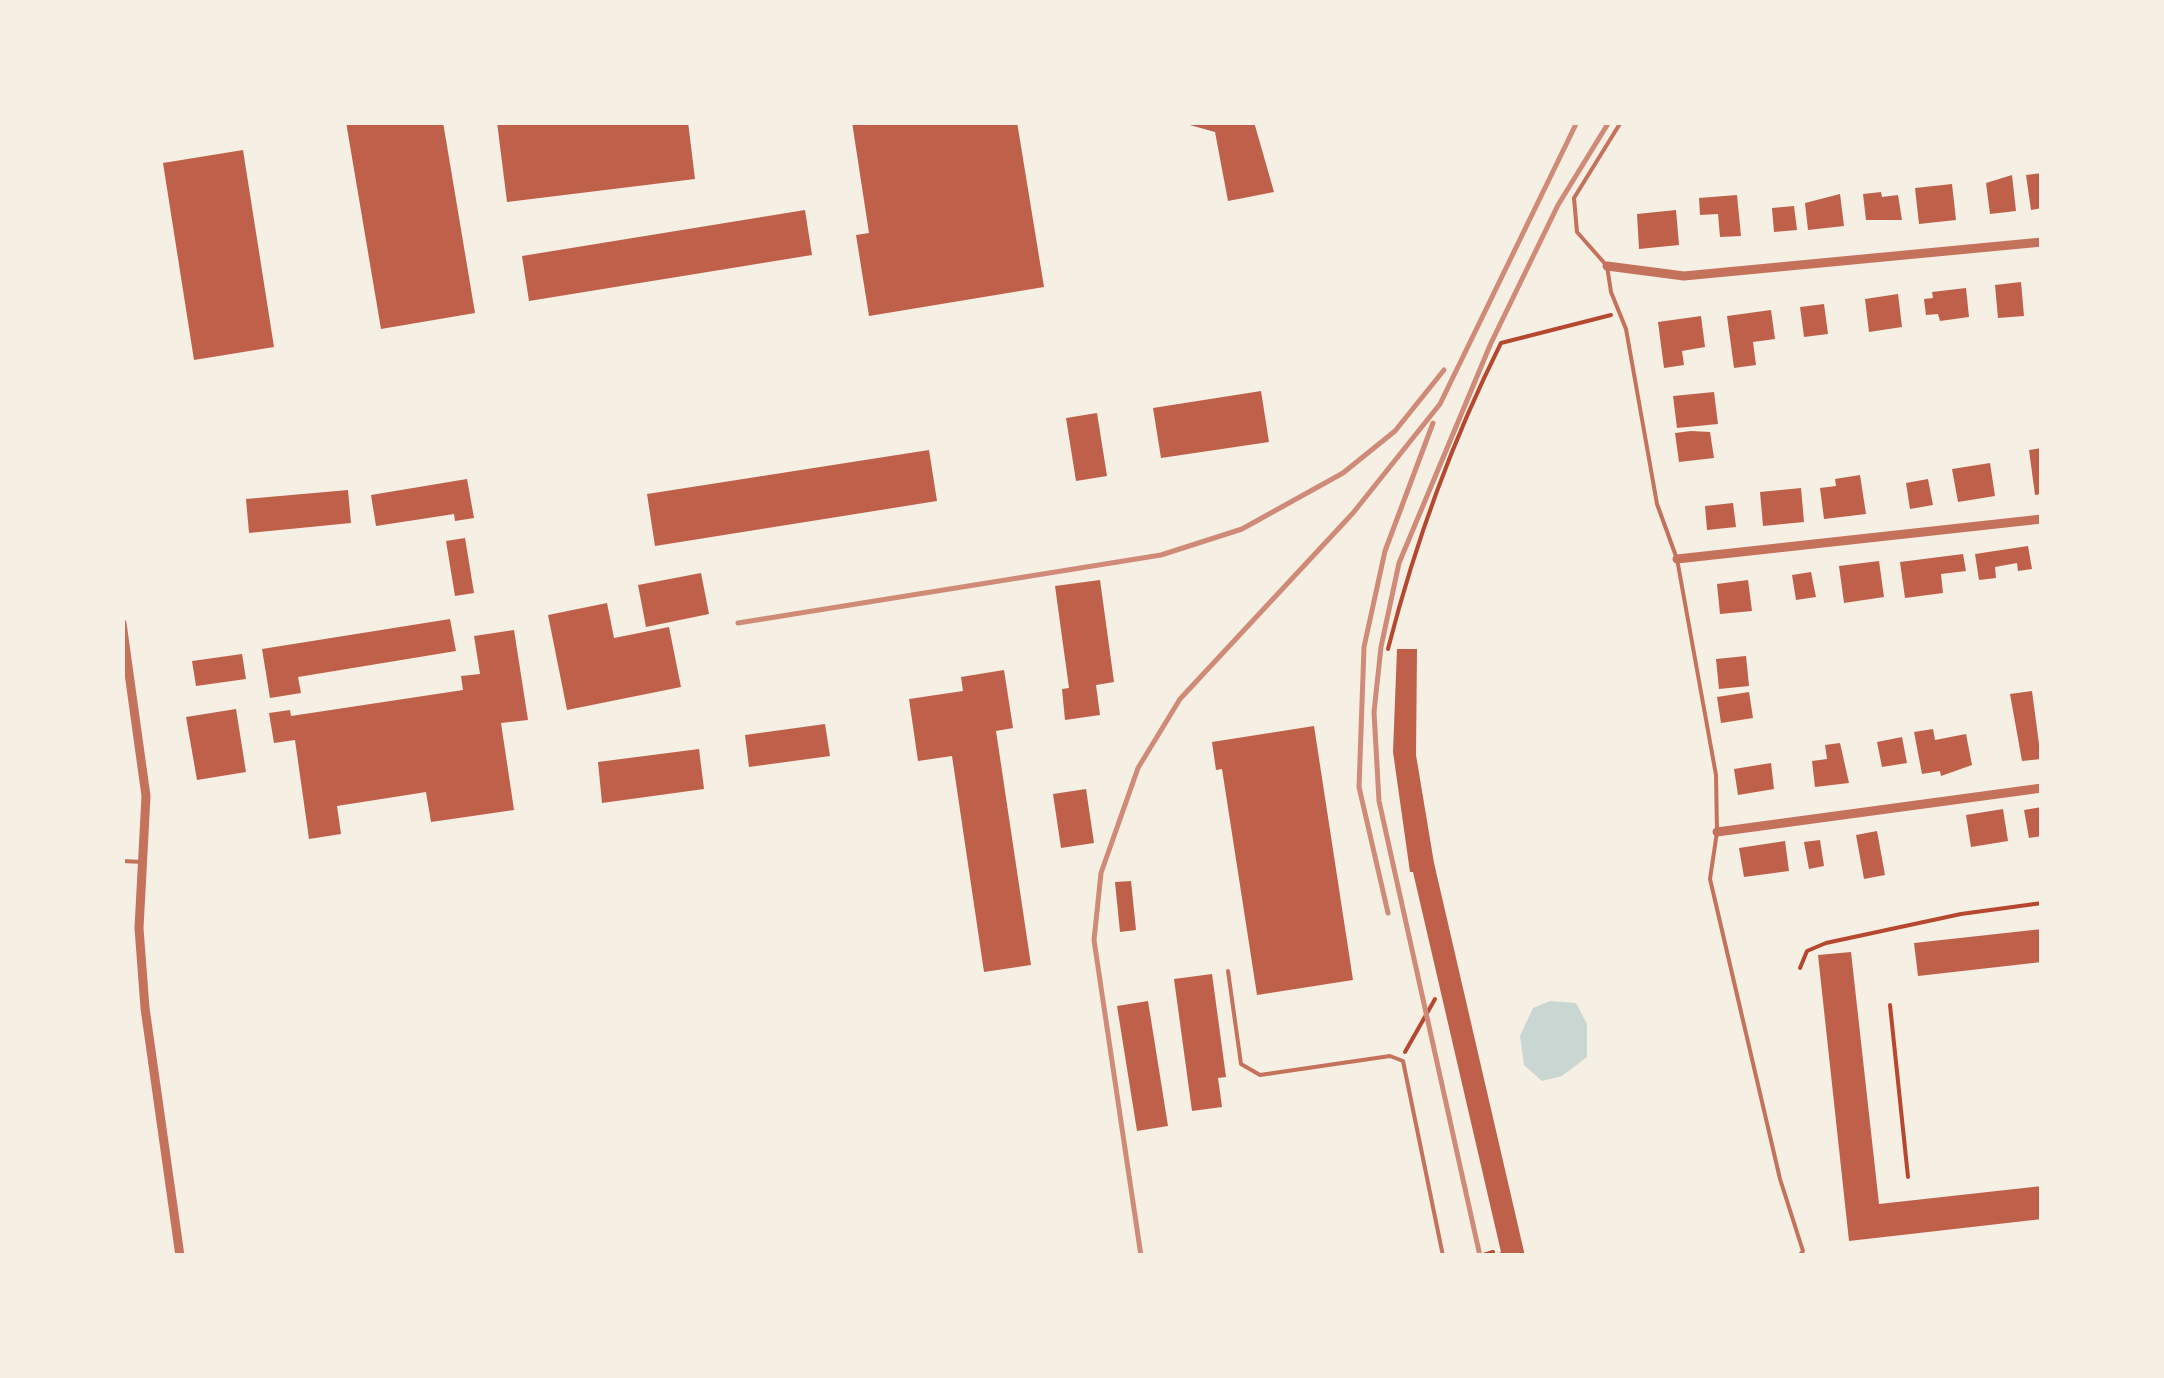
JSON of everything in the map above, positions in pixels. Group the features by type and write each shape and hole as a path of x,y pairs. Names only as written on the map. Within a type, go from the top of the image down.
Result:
{"street":[{"path":"1606,266 1684,276 2042,242"},
{"path":"1677,559 2042,519"},
{"path":"122,623 146,796 140,928 146,1008 180,1256"},
{"path":"1716,832 2042,788"}],"lane":[{"path":"1621,122 1574,198 1577,232 1606,266 1620,313 1657,504 1677,559 1716,775 1716,832 1710,880 1780,1179 1802,1251 1800,1256"},
{"path":"122,860 144,862"},
{"path":"1228,971 1241,1064 1260,1075 1390,1056 1403,1061 1443,1256"}],"path":[{"path":"1388,649 1409,566 1473,400 1501,343 1620,313"},
{"path":"1800,968 1807,952 1826,943 1960,914 2042,904"},
{"path":"1403,1061 1408,1042 1435,999"},
{"path":"1890,1004 1908,1176"},
{"path":"1480,1256 1492,1252"}],"shaded area":[{"path":"1550,1001 1576,1003 1587,1024 1587,1057 1562,1076 1542,1081 1524,1065 1520,1036 1533,1008"}],"building":[{"path":"346,122 443,122 475,313 381,329"},
{"path":"497,122 688,122 695,179 507,202"},
{"path":"852,122 1017,122 1044,287 869,316 856,235 869,233"},
{"path":"1179,122 1254,122 1274,192 1228,201 1215,132"},
{"path":"243,150 274,347 194,360 163,163"},
{"path":"2042,173 2042,208 2031,210 2026,175"},
{"path":"2012,175 2016,211 1990,214 1986,183"},
{"path":"1952,184 1956,220 1919,224 1915,188"},
{"path":"1881,192 1882,197 1898,195 1902,220 1866,220 1863,194"},
{"path":"1840,194 1844,226 1808,230 1805,203"},
{"path":"1737,195 1741,236 1720,237 1718,214 1700,215 1699,198"},
{"path":"1794,206 1797,230 1774,232 1772,208"},
{"path":"805,210 812,255 529,301 522,256"},
{"path":"1676,210 1679,245 1639,249 1637,214"},
{"path":"2021,282 2024,316 1998,318 1995,285"},
{"path":"1966,288 1969,317 1940,321 1938,314 1926,315 1924,299 1933,298 1932,292"},
{"path":"1898,294 1902,327 1869,332 1865,299"},
{"path":"1824,304 1828,334 1804,337 1800,307"},
{"path":"1771,310 1775,339 1753,342 1756,365 1734,368 1727,316"},
{"path":"1701,316 1705,347 1682,351 1684,365 1664,368 1658,322"},
{"path":"1261,391 1269,442 1161,458 1153,408"},
{"path":"1714,392 1718,424 1677,428 1673,396"},
{"path":"1097,413 1107,476 1076,481 1066,418"},
{"path":"1710,432 1714,458 1679,462 1675,433"},
{"path":"2042,448 2042,494 2035,495 2029,450"},
{"path":"929,450 937,501 655,546 647,494"},
{"path":"1990,463 1995,496 1958,502 1952,469"},
{"path":"1860,475 1866,514 1824,519 1820,488 1836,486 1835,479"},
{"path":"467,479 474,518 455,521 454,514 376,526 371,495"},
{"path":"1928,479 1933,505 1910,509 1906,483"},
{"path":"1801,488 1804,522 1763,526 1760,492"},
{"path":"348,490 351,523 249,533 246,499"},
{"path":"1733,503 1736,527 1707,530 1705,506"},
{"path":"465,538 474,593 455,596 446,541"},
{"path":"2028,546 2032,569 2018,571 2017,563 1995,567 1996,578 1979,580 1975,554"},
{"path":"1963,554 1966,571 1941,574 1943,593 1905,598 1900,562"},
{"path":"1879,561 1884,597 1844,603 1839,566"},
{"path":"1811,572 1816,597 1796,600 1792,575"},
{"path":"701,573 709,614 646,627 638,585"},
{"path":"1100,580 1114,682 1096,685 1100,715 1065,720 1062,689 1069,688 1055,586"},
{"path":"1748,580 1752,611 1720,614 1717,584"},
{"path":"607,603 614,638 669,627 681,687 567,710 548,615"},
{"path":"450,619 456,651 298,677 301,693 270,698 262,649"},
{"path":"514,630 528,720 501,723 514,810 431,822 426,792 337,806 341,834 309,839 295,740 274,743 269,713 290,710 291,716 463,690 461,676 480,674 474,636"},
{"path":"1397,649 1417,649 1416,755 1434,863 1525,1256 1493,1256 1501,1252 1410,872 1393,752"},
{"path":"242,654 246,679 196,686 192,661"},
{"path":"1746,656 1749,686 1719,689 1716,659"},
{"path":"1004,670 1013,728 996,731 1031,965 984,972 952,756 918,761 909,699 963,691 961,677"},
{"path":"2032,691 2041,759 2022,761 2010,694"},
{"path":"1749,692 1753,718 1721,723 1717,697"},
{"path":"236,709 246,772 197,780 186,717"},
{"path":"825,724 830,756 749,767 745,735"},
{"path":"1314,726 1353,980 1257,995 1222,769 1216,770 1212,742"},
{"path":"1933,729 1935,740 1966,734 1972,765 1941,776 1940,771 1922,774 1914,732"},
{"path":"1902,737 1907,763 1882,767 1877,742"},
{"path":"1840,743 1849,783 1815,787 1812,761 1827,759 1825,745"},
{"path":"699,749 704,789 602,803 598,762"},
{"path":"1771,763 1774,789 1738,795 1734,769"},
{"path":"1086,789 1094,843 1061,848 1053,794"},
{"path":"2042,807 2042,836 2029,838 2024,810"},
{"path":"2003,809 2008,841 1971,847 1966,815"},
{"path":"1877,831 1885,875 1864,879 1856,835"},
{"path":"1820,840 1824,866 1809,869 1804,842"},
{"path":"1785,841 1789,871 1744,877 1739,848"},
{"path":"1131,881 1136,930 1120,932 1115,882"},
{"path":"2042,929 2042,962 1918,976 1914,943"},
{"path":"1851,952 1879,1204 2042,1186 2042,1219 1849,1241 1818,955"},
{"path":"1212,974 1226,1077 1218,1078 1222,1107 1192,1111 1174,979"},
{"path":"1148,1001 1168,1126 1137,1131 1117,1006"}],"railway":[{"path":"1141,1256 1094,940 1101,873 1138,768 1180,699 1353,513 1440,404 1577,122"},
{"path":"1480,1256 1379,801 1374,712 1381,647 1399,563 1491,343 1558,205 1609,122"},
{"path":"738,623 1161,555 1242,529 1343,473 1395,431 1444,370"},
{"path":"1388,913 1359,787 1364,647 1385,551 1433,423"}]}
